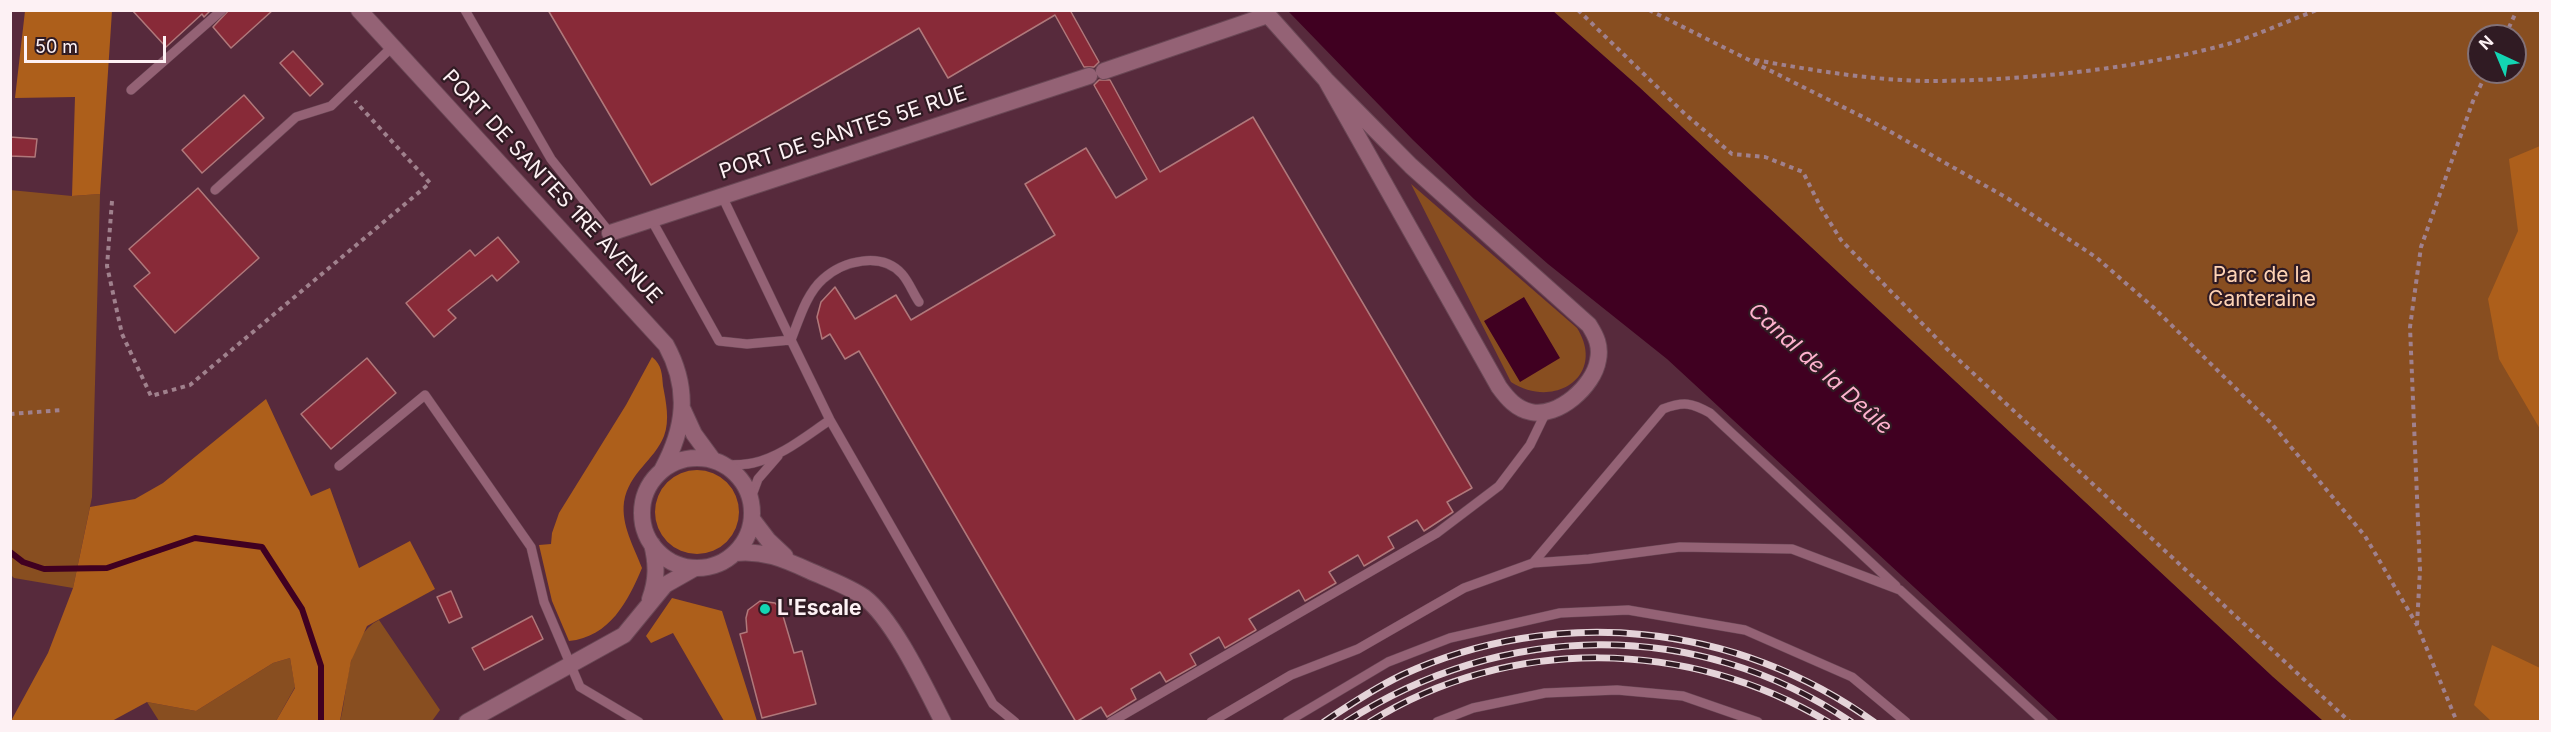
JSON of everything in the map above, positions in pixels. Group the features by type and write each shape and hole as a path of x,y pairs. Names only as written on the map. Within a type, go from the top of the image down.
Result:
{"street":[{"name":"PORT DE SANTES 1RE AVENUE","path":"359,10 666,345 678,377 682,409 678,435 662,470"},
{"name":"PORT DE SANTES 5E RUE","path":"610,233 1097,73 1266,13"},
{"path":"1266,13 1326,80 1411,166 1577,313 1592,331 1598,347 1599,359 1595,371 1588,383 1562,406 1546,412 1532,413 1519,408 1499,387 1326,80"},
{"name":"PORT DE SANTES 1RE AVENUE","path":"682,409 694,434 719,462"},
{"path":"467,722 624,635 636,623 649,602 672,579 695,568 717,564 735,553 747,537 752,519 751,498 741,479 719,462 686,459 662,470 649,486 643,506 644,526 656,561 656,580 649,602"},
{"path":"752,519 768,540 796,564"},
{"path":"652,544 668,559 695,568"},
{"path":"735,553 758,551 796,564 855,591 874,606 909,658 943,722"}],"lane":[{"path":"131,90 222,10"},
{"path":"465,10 551,159 610,233"},
{"path":"215,190 296,117 331,106 392,47"},
{"path":"722,196 830,420 993,704 1014,722"},
{"path":"651,219 719,341 747,344 791,340"},
{"path":"791,340 807,300 822,279 842,267 860,261 879,261 893,266 903,275 919,302"},
{"path":"339,466 425,395 531,547 544,602 580,687 639,722"},
{"path":"1533,563 1663,409 1675,404 1693,404 1710,413 2044,722"},
{"path":"1111,722 1437,533 1499,486 1530,445 1546,412"},
{"path":"719,462 754,463 781,452 830,420"},
{"path":"751,498 762,473 781,452"},
{"path":"1211,722 1291,675 1358,649 1464,588 1533,563 1589,559 1680,547 1792,549 1900,590"},
{"path":"1287,722 1388,662 1449,638 1560,613 1628,610 1745,630 1852,677 1906,722"},
{"path":"1437,722 1473,708 1545,693 1617,690 1683,696 1758,722"}],"path":[{"path":"1578,10 1685,114 1732,154 1765,157 1803,172 1821,208 1841,240 1947,349 2350,722"},
{"path":"1649,10 1875,123 2007,198 2097,258 2199,350 2271,423 2364,536 2417,626 2457,722"},
{"path":"1750,59 1836,74 1926,81 2034,75 2137,64 2228,44 2317,10"},
{"path":"2511,24 2517,10"},
{"path":"2417,626 2420,570 2410,327 2421,247 2473,101 2481,84"},
{"path":"112,201 107,266 122,333 151,396 190,385 430,183 346,91"},
{"path":"10,414 63,410"}],"green space":[{"name":"Parc de la Canteraine","path":"1553,11 2540,11 2540,721 2323,721 1639,87"},
{"path":"1411,184 1577,328 1585,345 1585,361 1581,374 1571,384 1559,390 1544,392 1527,390 1511,382"},
{"path":"10,190 72,196 100,194 92,497 73,588 14,578 11,575"},
{"path":"379,620 440,710 432,721 340,722 354,651 368,628"},
{"path":"290,658 295,687 276,721 159,721 147,702 196,711 273,663"}],"shaded area":[{"path":"25,11 112,11 100,194 72,196 75,97 15,98"},
{"path":"2540,146 2540,429 2499,359 2488,299 2518,231 2509,159"},
{"path":"652,357 658,363 662,374 667,411 666,430 660,445 631,483 624,502 624,519 642,568 624,605 606,625 596,633 569,641 552,601 539,545 551,544 559,513 626,405"},
{"path":"266,399 311,496 330,488 359,568 410,541 435,589 367,626 351,661 340,721 276,721 295,688 290,658 273,663 196,711 147,702 112,721 11,721 48,653 73,588 90,507 135,499 163,483"},
{"path":"689,470 705,470 721,477 732,488 739,504 736,528 727,542 705,554 689,554 673,547 662,536 655,520 655,504 662,488 673,477"},
{"path":"672,598 722,611 757,721 724,721 673,633 651,643 646,636"},
{"path":"2492,645 2540,668 2540,721 2491,721 2474,705"}],"water":[{"name":"Canal de la Deûle","path":"1288,11 1553,11 1639,87 2323,721 2059,721 1667,359 1548,264 1474,199 1413,140"},
{"path":"1524,297 1560,358 1520,382 1484,321"}],"building":[{"path":"132,10 211,10 204,17 202,14 166,47"},
{"path":"229,10 273,10 231,48 213,27"},
{"path":"548,10 1070,10 1099,62 1094,67 1084,67 1055,15 948,78 919,28 651,185"},
{"path":"293,51 323,84 310,96 280,63"},
{"path":"1099,80 1110,80 1160,172 1253,117 1472,488 1447,502 1453,512 1424,531 1417,520 1388,537 1394,548 1364,566 1358,555 1329,572 1336,583 1305,601 1299,590 1249,619 1256,630 1225,648 1219,637 1190,654 1196,665 1166,682 1160,672 1131,689 1136,699 1107,717 1101,707 1076,722 859,351 845,359 830,334 822,339 817,317 821,302 835,287 855,319 896,295 911,320 1055,235 1025,184 1086,148 1116,198 1147,179 1094,85"},
{"path":"244,95 264,118 202,173 182,150"},
{"path":"10,137 37,139 35,157 10,156"},
{"path":"198,188 259,258 175,333 134,286 150,273 129,249"},
{"path":"498,237 519,262 497,281 492,275 448,310 456,318 434,337 406,303 470,250 475,256"},
{"path":"367,358 396,393 331,449 301,414"},
{"path":"451,591 462,617 449,623 437,597"},
{"path":"760,601 775,603 781,609 794,653 802,651 816,704 762,718 740,634 747,632 748,610"},
{"path":"532,616 543,639 484,670 472,648"}],"waterway":[{"path":"10,552 23,562 44,569 107,568 195,538 262,547 302,609 321,666 321,722"}],"railway":[{"path":"1324,722 1392,680 1461,653 1521,638 1583,633 1644,635 1705,645 1764,663 1821,689 1874,722"},
{"path":"1346,722 1406,689 1469,665 1533,650 1599,645 1664,649 1729,664 1791,688 1851,722"},
{"path":"1370,722 1424,694 1481,673 1539,662 1599,658 1659,662 1717,674 1774,694 1828,722"}],"place":[{"name":"L'Escale","path":"765,609"}]}
